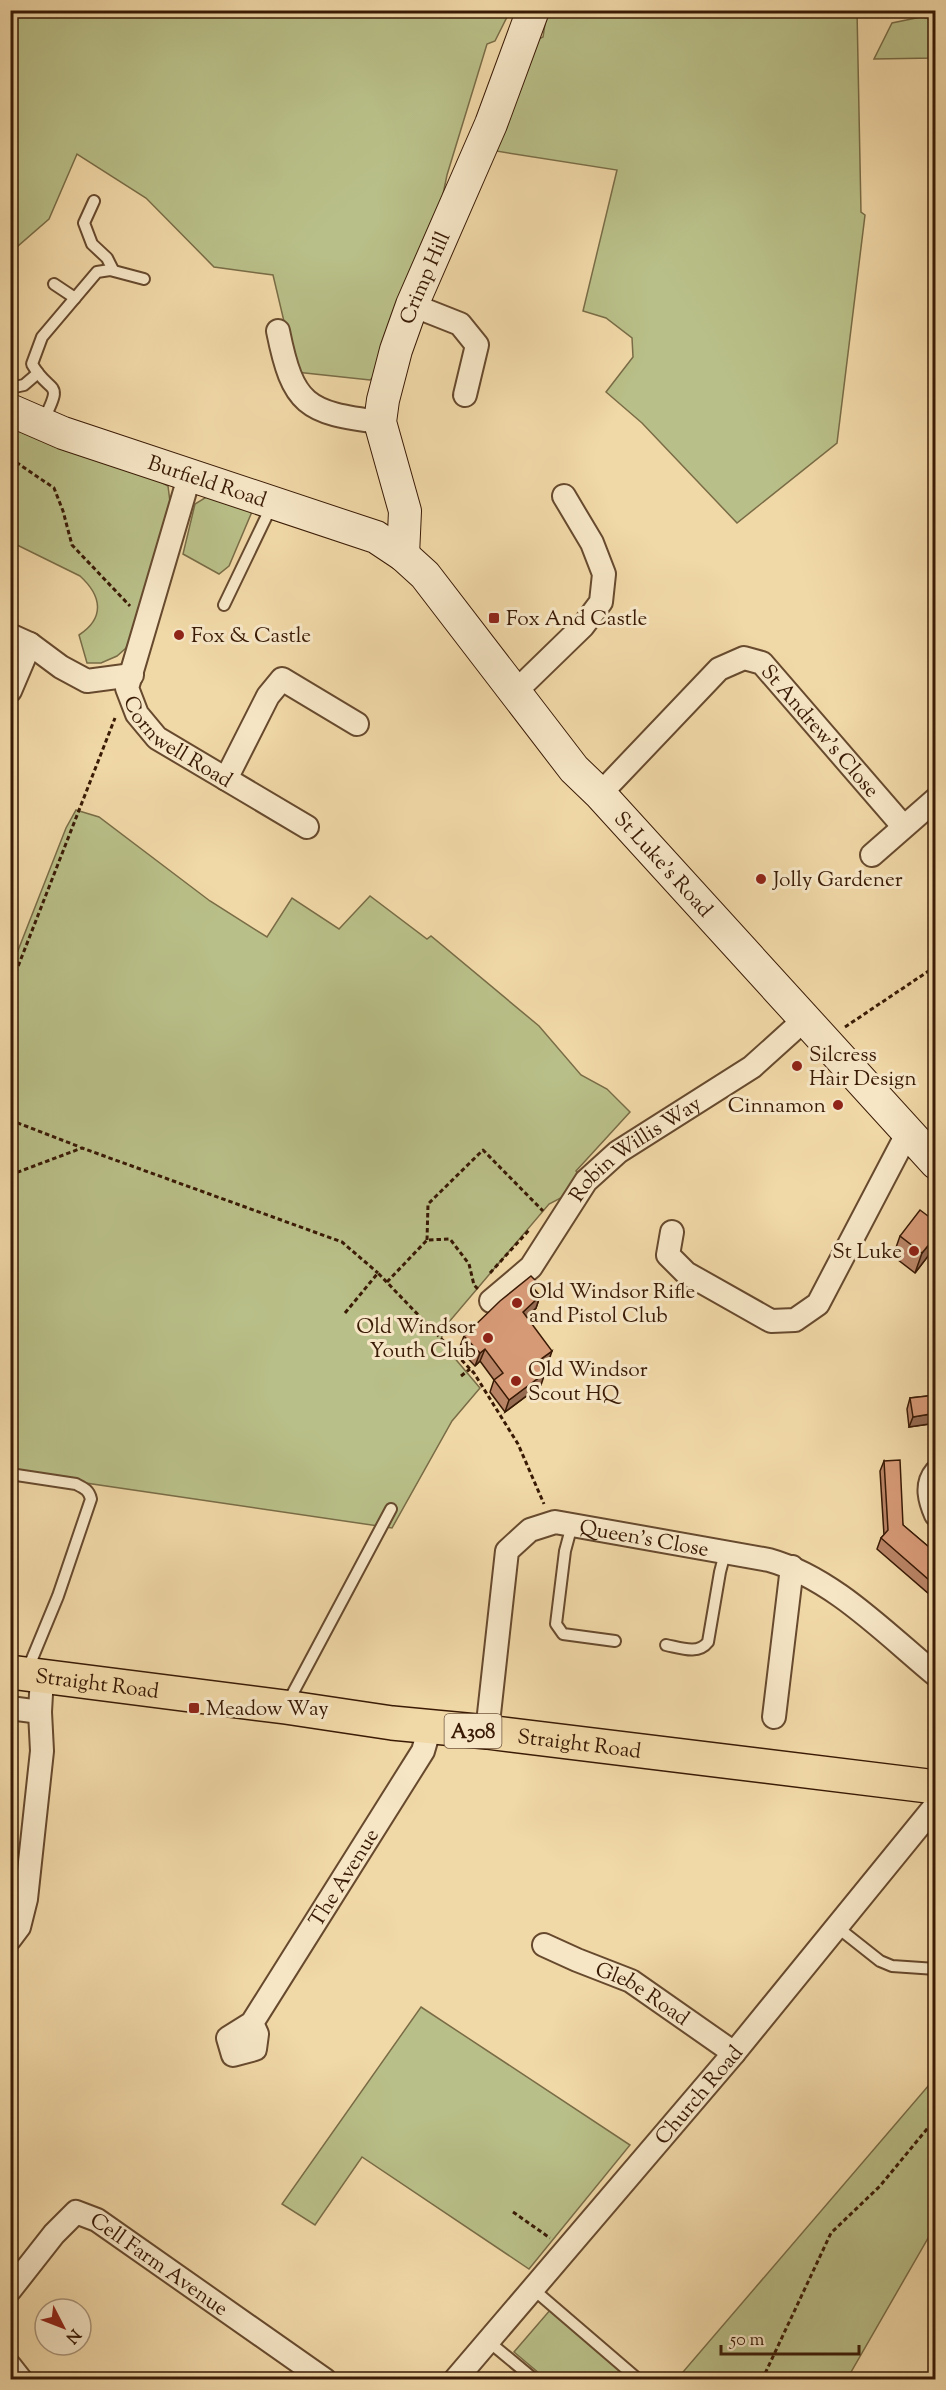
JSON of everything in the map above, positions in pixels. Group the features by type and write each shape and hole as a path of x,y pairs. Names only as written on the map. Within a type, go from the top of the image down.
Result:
{"main road":[{"name":"Crimp Hill","path":"403,555 405,512 380,422 396,350 412,305 491,124 533,10"},
{"name":"Burfield Road","path":"10,411 63,433 376,537 403,555"},
{"name":"St Luke's Road","path":"403,555 425,575 574,769 600,794 936,1163"},
{"name":"Straight Road","path":"26,1674 430,1727 936,1787"}],"street":[{"path":"412,305 460,324 477,345 465,395"},
{"path":"278,331 290,378 308,402 317,410 342,418 380,422"},
{"name":"Cornwell Road","path":"190,474 130,681 137,714 158,738 307,827"},
{"path":"514,693 583,626 601,602 604,574 592,543 564,495"},
{"path":"10,691 20,639 61,667 87,681 130,681"},
{"name":"St Andrew's Close","path":"600,794 719,669 744,658 762,663 903,826"},
{"path":"226,779 268,696 282,679 357,724"},
{"path":"872,855 936,799"},
{"name":"Robin Willis Way","path":"491,1301 531,1267 586,1181 618,1152 814,1031"},
{"path":"672,1232 668,1255 686,1273 771,1321 795,1320 818,1304 908,1132"},
{"path":"936,1472 930,1479 929,1497 936,1515"},
{"name":"Queen's Close","path":"487,1732 507,1551 530,1530 562,1524 792,1567 841,1597 936,1675"},
{"path":"774,1717 792,1567"},
{"path":"10,1939 19,1927 26,1899 42,1751 40,1712 26,1674"},
{"path":"10,1708 40,1712"},
{"name":"The Avenue","path":"252,2023 423,1751 430,1727"},
{"name":"Church Road","path":"455,2379 734,2053 936,1805"},
{"name":"Glebe Road","path":"544,1945 632,1981 734,2053"},
{"name":"Cell Farm Avenue","path":"10,2290 54,2234 76,2212 98,2220 325,2379"},
{"path":"10,2366 21,2379"}],"lane":[{"path":"94,201 84,223 92,244 107,258 113,270"},
{"path":"41,424 55,394 54,388 38,374 33,364 42,337 97,272 113,270 144,279"},
{"path":"54,284 75,298"},
{"path":"10,387 24,385 38,374"},
{"path":"224,605 273,502"},
{"path":"10,1474 76,1484 90,1493 91,1499 58,1596 26,1674"},
{"path":"285,1707 391,1509"},
{"path":"562,1524 565,1551 556,1624 563,1634 615,1641"},
{"path":"666,1645 695,1651 703,1648 708,1642 725,1553"},
{"path":"837,1927 880,1961 892,1966 936,1969"},
{"path":"533,2289 639,2379"},
{"path":"488,2341 535,2379"}],"path":[{"path":"10,458 54,488 72,545 125,599 146,626"},
{"path":"10,987 130,681"},
{"path":"814,1031 936,966"},
{"path":"10,1120 342,1242 378,1273 470,1369 518,1444 562,1524"},
{"path":"10,1175 82,1148"},
{"path":"387,1282 427,1240 428,1204 483,1150 544,1213"},
{"path":"427,1240 450,1239 469,1264 474,1285 491,1301"},
{"path":"345,1313 378,1273"},
{"path":"461,1376 470,1369"},
{"path":"762,2379 831,2233 880,2186 936,2118"},
{"path":"513,2212 567,2249"}],"green space":[{"path":"11,11 510,11 495,41 487,44 447,175 441,204 381,370 370,380 296,372 273,275 214,267 146,198 77,154 49,219 11,252"},
{"path":"547,11 857,11 861,212 865,215 837,443 737,523 642,423 606,392 633,357 632,338 606,318 583,311 617,170 496,151 530,43 543,37"},
{"path":"921,17 935,19 935,58 874,59 892,23"},
{"path":"11,423 143,472 168,486 170,502 146,597 126,648 117,656 101,663 87,663 79,635 97,614 98,607 93,591 80,576 11,542"},
{"path":"208,496 254,507 229,566 219,574 183,554 195,504"},
{"path":"76,810 99,817 210,901 267,937 292,898 339,929 370,896 427,939 431,936 539,1026 581,1075 607,1089 630,1112 576,1171 585,1180 576,1190 549,1204 443,1329 441,1342 480,1388 452,1421 392,1528 11,1472 10,971 66,828"},
{"path":"421,2007 630,2145 529,2269 362,2157 315,2225 282,2204"},
{"path":"935,2078 935,2226 847,2379 677,2379"},
{"path":"551,2309 635,2379 546,2379 514,2352"}],"building":[{"path":"920,1210 936,1222 936,1236 922,1253 900,1236"},
{"path":"531,1276 537,1282 532,1288 540,1296 523,1312 552,1351 537,1362 545,1373 509,1400 494,1380 503,1373 485,1349 480,1353 464,1336 500,1301"},
{"path":"936,1395 936,1413 913,1417 910,1398"},
{"path":"900,1460 903,1525 936,1553 936,1586 881,1538 888,1530 884,1461"}],"place":[{"name":"Fox And Castle","path":"494,618"},
{"name":"Fox & Castle","path":"179,635"},
{"name":"Jolly Gardener","path":"761,879"},
{"name":"Silcress Hair Design","path":"797,1066"},
{"name":"Cinnamon","path":"838,1105"},
{"name":"St Luke","path":"914,1251"},
{"name":"Old Windsor Rifle and Pistol Club","path":"517,1303"},
{"name":"Old Windsor Youth Club","path":"488,1338"},
{"name":"Old Windsor Scout HQ","path":"516,1381"},
{"name":"Meadow Way","path":"194,1708"}]}
